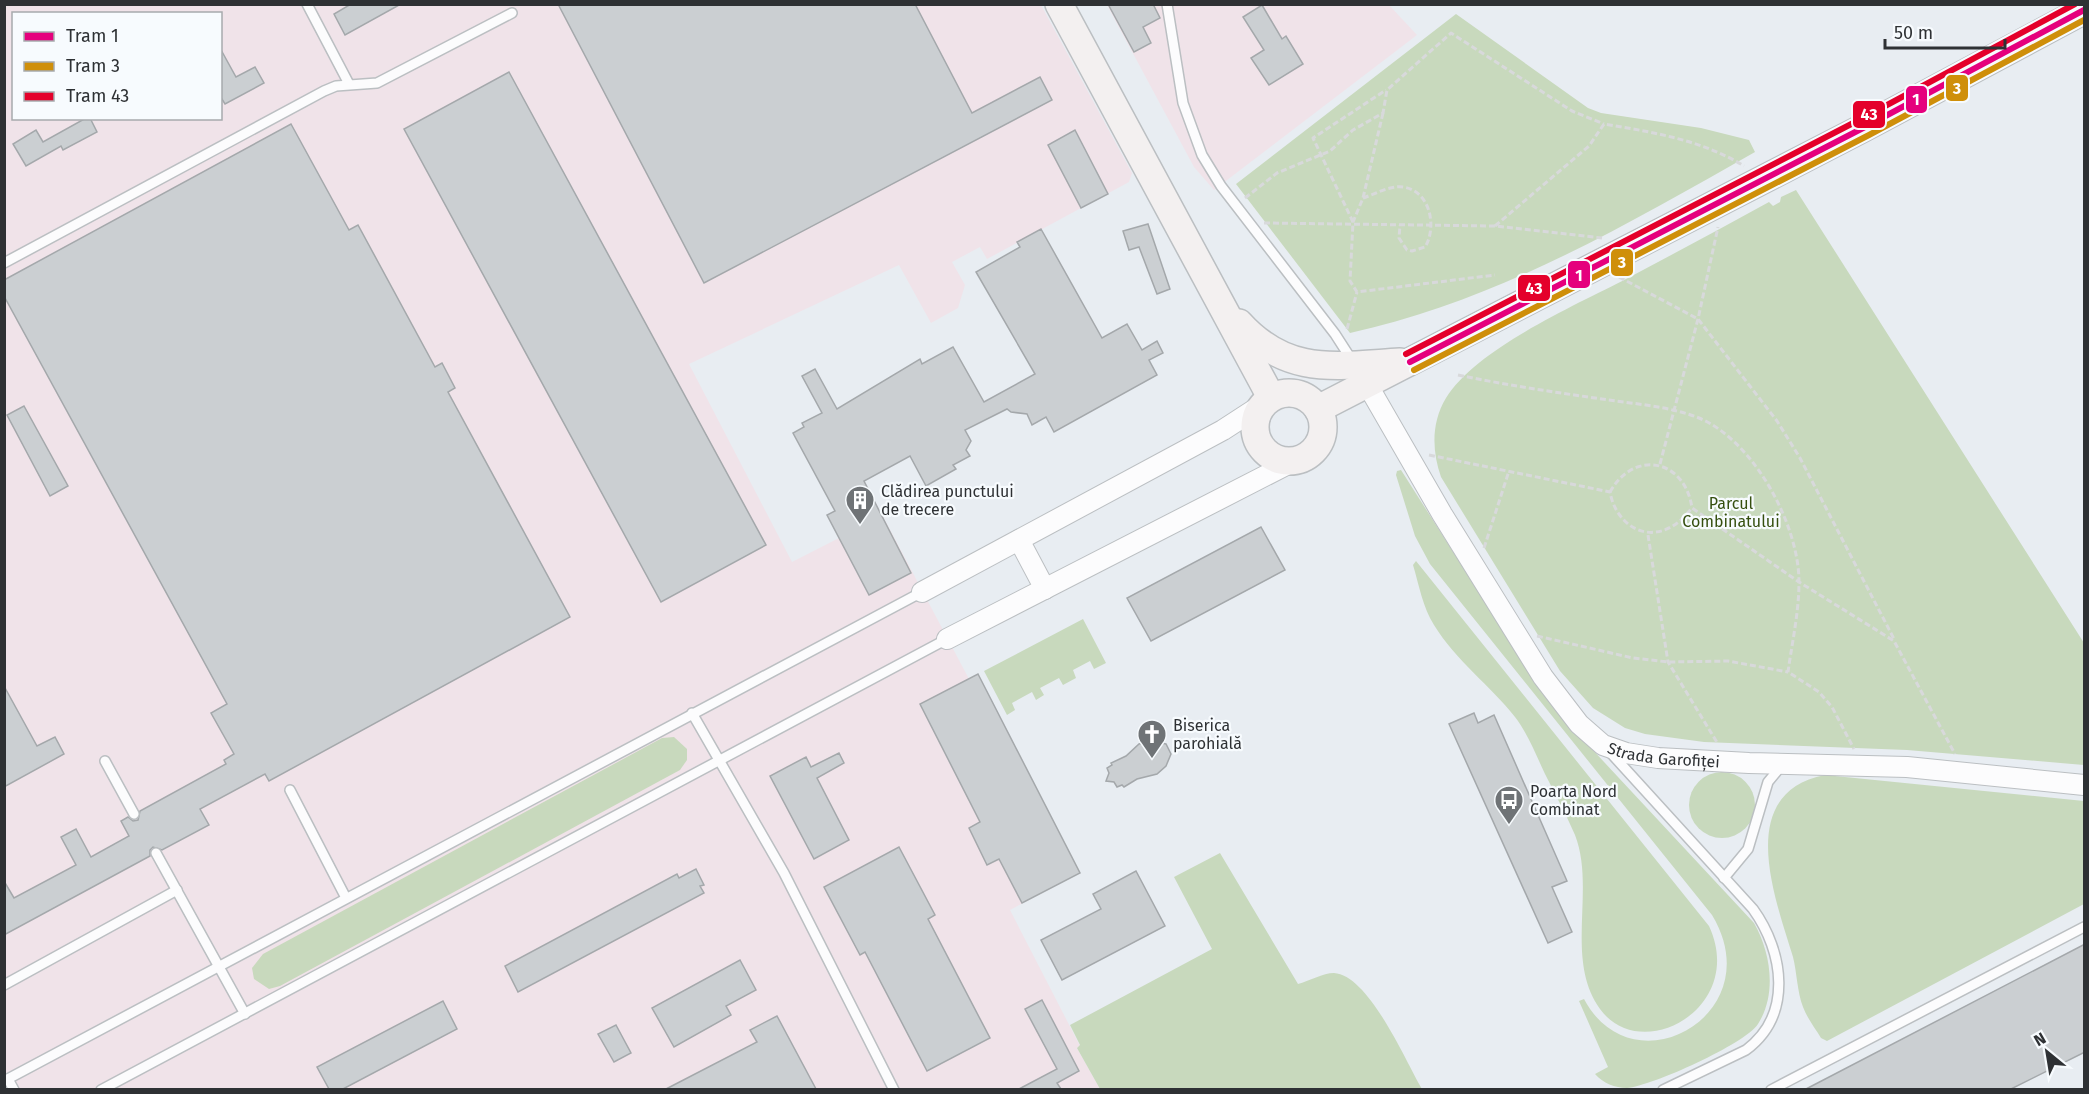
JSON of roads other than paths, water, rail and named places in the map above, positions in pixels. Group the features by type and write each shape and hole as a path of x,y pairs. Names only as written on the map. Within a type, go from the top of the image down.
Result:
{"street":[{"path":"1059,4 1209,286 1267,401"},
{"path":"1209,286 1246,331 1280,357 1299,363 1361,374 1410,362 2085,10"},
{"path":"1318,409 1361,374"},
{"name":"Strada Garofiței","path":"1361,374 1442,514 1543,677 1580,723 1603,745 1626,753 1658,758 1856,764 1965,772 2085,785"},
{"path":"922,592 1223,430 1281,393 1302,395 1318,409 1324,429 1322,439 1310,455 1292,462 947,639"},
{"path":"1267,401 1254,423 1258,443 1272,458 1292,462"},
{"path":"1019,540 1045,589"}],"lane":[{"path":"307,4 349,84"},
{"path":"1167,4 1183,103 1202,155 1221,186 1335,334 1361,374"},
{"path":"4,263 324,91 349,84 361,86 377,83 512,14"},
{"path":"14,1089 6,1079 922,592"},
{"path":"101,1089 947,639"},
{"path":"692,713 784,873 894,1089"},
{"path":"1603,745 1753,909 1768,934 1778,968 1779,997 1766,1032 1746,1050 1663,1089"},
{"path":"105,761 135,814"},
{"path":"1724,878 1748,849 1768,782 1783,763"},
{"path":"290,790 346,898"},
{"path":"156,853 245,1014"},
{"path":"4,985 177,890"},
{"path":"1771,1089 2085,927"}],"tram line":[{"name":"43","path":"1406,354 1861,119 2075,4"},
{"name":"1","path":"1410,362 1865,127 2084,10"},
{"name":"3","path":"1414,370 1869,135 2084,20"}],"place":[{"name":"Clădirea punctului de trecere","path":"860,526"},
{"name":"Biserica parohială","path":"1152,760"},
{"name":"Poarta Nord Combinat","path":"1509,826"}],"park label":[{"name":"Parcul Combinatului","path":"1731,512"}]}
